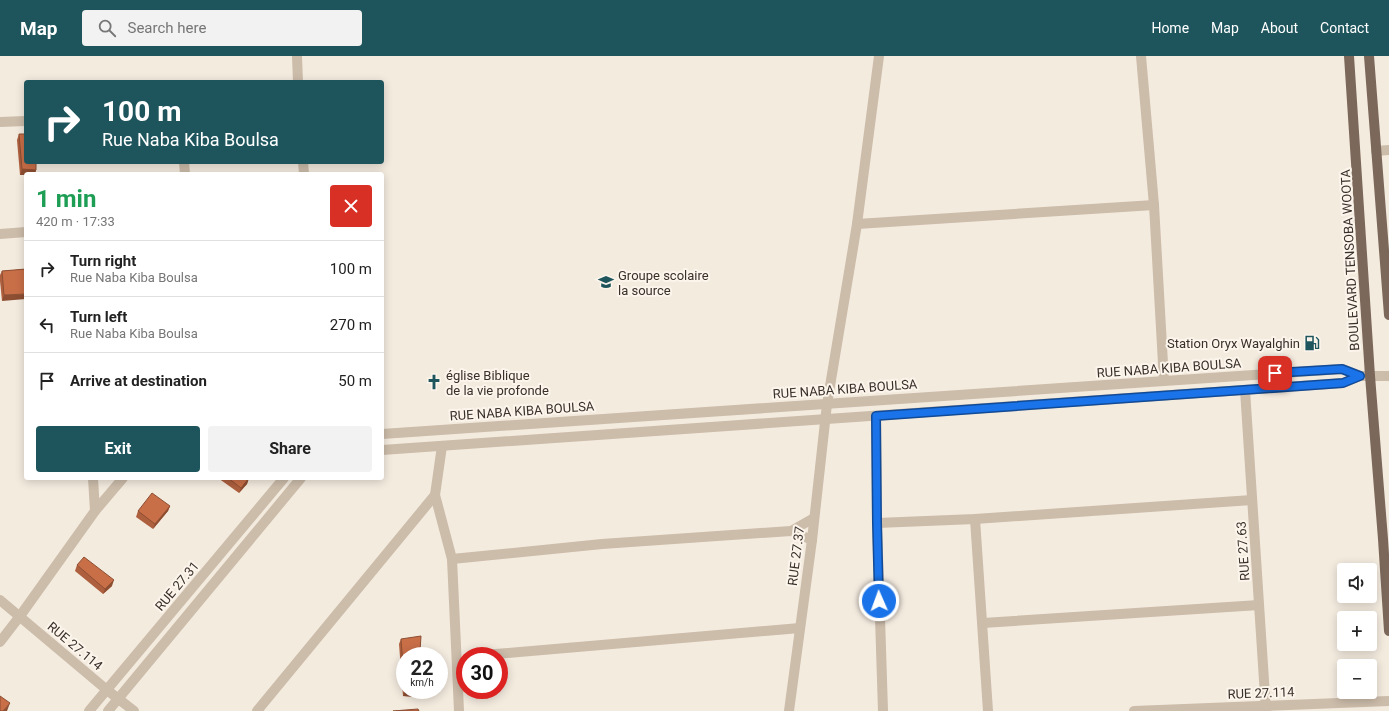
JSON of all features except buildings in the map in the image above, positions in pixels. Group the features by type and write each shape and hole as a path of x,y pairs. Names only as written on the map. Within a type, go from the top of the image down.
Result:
{"main road":[{"name":"BOULEVARD TENSOBA WOOTA","path":"1349,56 1365,376 1383,539 1389,631"},
{"path":"1369,56 1389,315"}],"street":[{"path":"297,56 298,80"},
{"name":"RUE 27.37","path":"789,711 812,540 827,404 857,224 879,56"},
{"path":"1141,56 1154,205 1164,381"},
{"path":"0,122 24,121"},
{"path":"1376,151 1389,150"},
{"path":"857,224 1154,205"},
{"path":"0,234 24,232"},
{"name":"RUE NABA KIBA BOULSA","path":"384,434 1342,369 1365,376"},
{"path":"1365,376 1389,376"},
{"name":"RUE NABA KIBA BOULSA","path":"384,450 1343,383 1365,376"},
{"name":"RUE 27.63","path":"1245,390 1266,708"},
{"path":"876,416 877,523 883,711"},
{"path":"442,446 435,495 452,559 460,647"},
{"path":"93,480 95,511"},
{"path":"0,642 95,511 121,480"},
{"name":"RUE 27.31","path":"89,711 282,480"},
{"name":"RUE 27.31","path":"108,711 299,480"},
{"path":"257,711 435,495"},
{"path":"877,523 975,519 1252,500"},
{"path":"452,559 602,544 791,531 814,518"},
{"path":"975,519 988,711"},
{"path":"791,531 812,540"},
{"name":"RUE 27.114","path":"0,600 134,711"},
{"path":"983,623 1260,605"},
{"path":"508,653 800,628"},
{"path":"459,699 459,711"},
{"name":"RUE 27.114","path":"1134,711 1266,708 1389,701"}],"place":[{"name":"Groupe scolaire la source","path":"606,282"},
{"name":"Station Oryx Wayalghin","path":"1312,343"},
{"name":"église Biblique de la vie profonde","path":"434,382"}],"route":[{"path":"879,601 876,416 1343,383 1360,376 1342,369 1275,373"}]}
